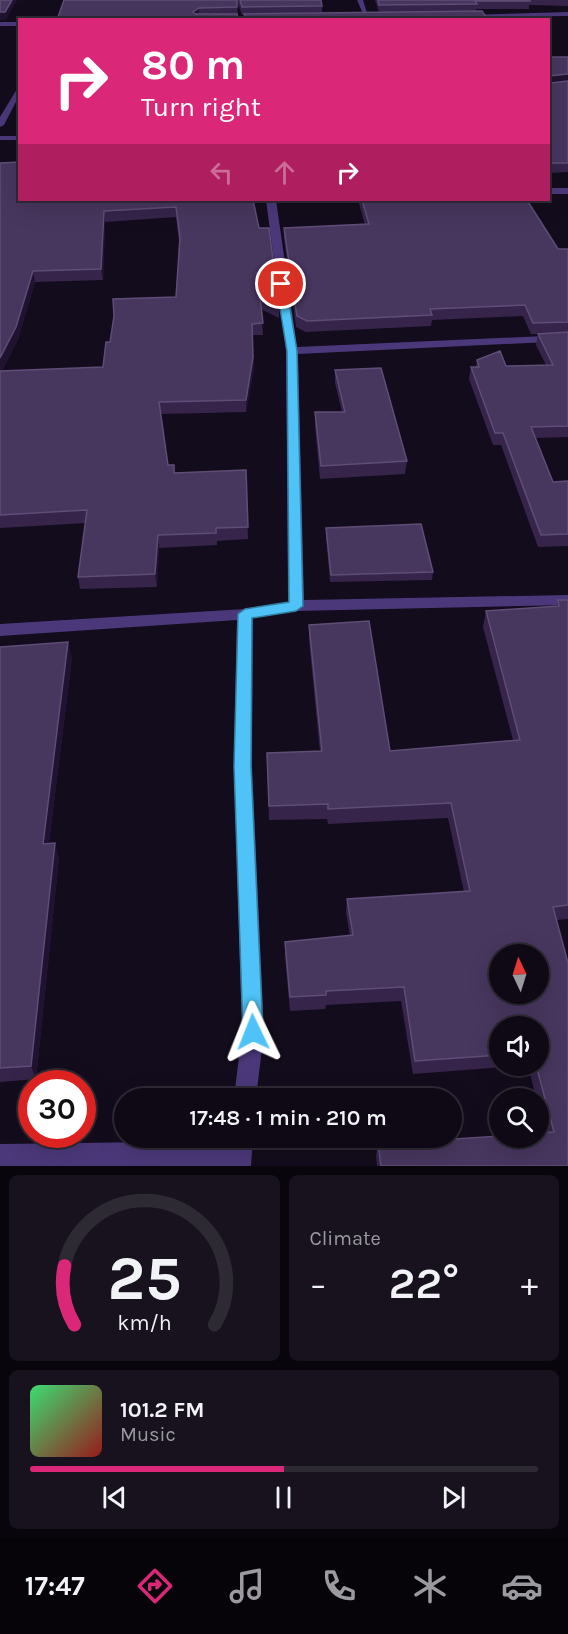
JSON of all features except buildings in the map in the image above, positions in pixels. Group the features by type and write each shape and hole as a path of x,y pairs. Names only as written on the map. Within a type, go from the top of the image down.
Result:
{"street":[{"path":"360,0 366,15"},
{"path":"562,6 568,13"},
{"path":"461,15 568,13"},
{"path":"354,16 378,15"},
{"path":"0,24 18,24"},
{"path":"0,125 18,90"},
{"path":"0,138 18,138"},
{"path":"550,191 568,191"},
{"path":"271,201 292,351 296,606"},
{"path":"292,351 568,338"},
{"path":"0,630 245,614 296,606 568,600"},
{"path":"245,614 243,766 253,1032 246,1088"},
{"path":"0,1156 240,1152"}],"route":[{"path":"253,1032 243,766 245,614 296,606 292,351 281,284"}]}
